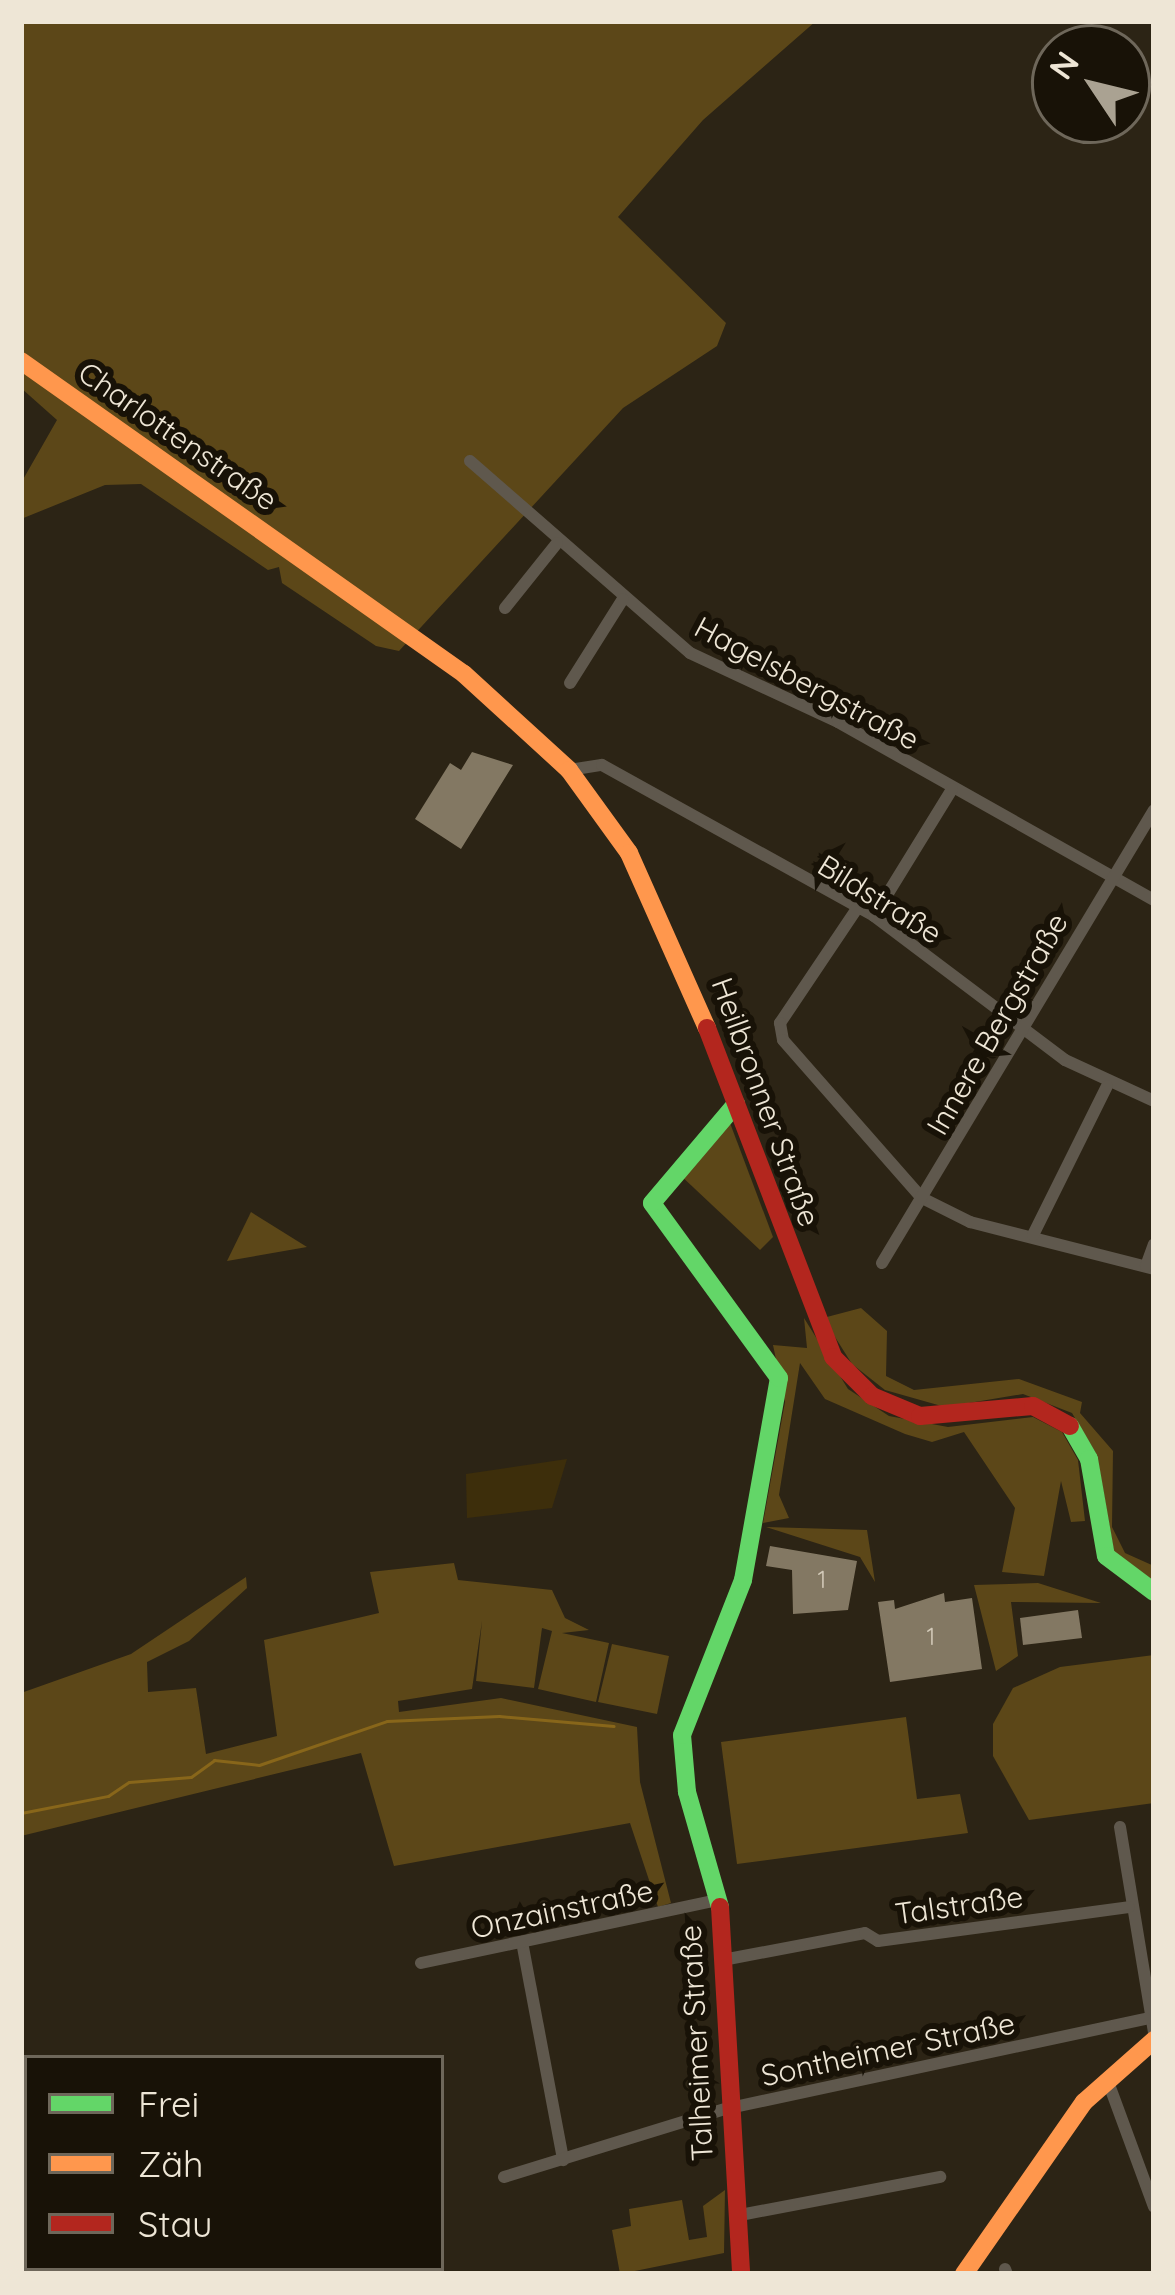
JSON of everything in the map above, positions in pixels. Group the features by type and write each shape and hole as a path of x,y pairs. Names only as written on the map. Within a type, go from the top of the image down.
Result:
{"main road":[{"name":"Charlottenstraße","path":"21,361 302,558"},
{"name":"Heilbronner Straße","path":"302,558 464,674 569,770 649,888 833,1357 872,1396 920,1416 1033,1406 1058,1415 1089,1459 1106,1556 1154,1592"},
{"name":"Talheimer Straße","path":"736,1104 652,1203 779,1378 735,1608 682,1736 728,1959 725,2109 741,2274"},
{"path":"964,2274 1107,2079 1154,2037"}],"street":[{"name":"Hagelsbergstraße","path":"470,461 557,543 690,652 1154,900"},
{"path":"505,608 557,543"},
{"path":"570,683 623,599"},
{"name":"Bildstraße","path":"569,770 602,765 874,916 1107,1086 1154,1101"},
{"path":"874,916 952,789"},
{"name":"Innere Bergstraße","path":"882,1263 1026,1031 1109,876 1154,810"},
{"path":"858,907 780,1022 783,1040 922,1198 970,1222 1150,1268 1154,1244"},
{"path":"1033,1235 1107,1086"},
{"path":"1120,1827 1145,2018 1154,2037"},
{"name":"Onzainstraße","path":"421,1964 713,1901"},
{"name":"Talstraße","path":"728,1959 866,1933 878,1940 1129,1907"},
{"path":"522,1942 563,2160"},
{"name":"Sontheimer Straße","path":"504,2177 725,2109 1145,2018"},
{"path":"1107,2079 1154,2207"},
{"path":"735,2216 940,2176"}],"shaded area":[{"path":"21,21 816,21 703,120 618,217 726,323 717,346 623,408 399,651 376,646 282,583 279,567 268,570 141,484 105,485 21,519 21,483 57,420 21,388"},
{"path":"730,1123 773,1237 760,1250 678,1173"},
{"path":"251,1212 307,1247 227,1261"},
{"path":"861,1308 887,1331 886,1376 914,1390 1019,1379 1082,1402 1080,1413 1113,1451 1112,1527 1125,1553 1154,1566 1154,1581 1114,1552 1097,1455 1072,1413 1023,1394 945,1407 885,1390 852,1364 823,1318"},
{"path":"804,1318 848,1389 889,1416 948,1427 1033,1417 1062,1432 1078,1460 1085,1521 1071,1522 1061,1481 1044,1576 1002,1572 1015,1508 964,1432 932,1442 905,1434 825,1399 800,1363 779,1495 789,1518 763,1523 785,1402 773,1345 807,1348"},
{"path":"567,1459 552,1508 467,1518 466,1474"},
{"path":"766,1527 867,1530 875,1582 860,1557"},
{"path":"454,1563 458,1580 552,1590 565,1618 589,1630 562,1633 609,1643 596,1702 538,1689 552,1631 542,1628 534,1688 476,1681 482,1621 472,1689 398,1701 399,1712 501,1698 637,1727 640,1782 671,1903 658,1907 630,1823 394,1866 361,1753 21,1836 21,1693 131,1654 246,1577 247,1588 189,1641 147,1662 148,1692 196,1688 206,1754 277,1736 264,1640 379,1613 370,1572"},
{"path":"1038,1583 1101,1603 1011,1602 1018,1656 996,1671 974,1585"},
{"path":"612,1644 669,1656 657,1714 598,1702"},
{"path":"1154,1655 1154,1803 1029,1820 993,1756 993,1724 1013,1688 1060,1667"},
{"path":"906,1717 917,1799 960,1794 968,1833 737,1864 721,1742"},
{"path":"725,2190 724,2253 620,2274 612,2230 631,2226 629,2209 682,2200 689,2240 707,2237 703,2206"}],"building":[{"path":"472,752 513,765 461,849 415,819 450,763 461,770"},
{"path":"770,1546 857,1561 848,1610 793,1614 792,1570 766,1566"},
{"path":"944,1593 945,1602 972,1598 982,1669 890,1682 878,1602 894,1600 895,1609"},
{"path":"1078,1610 1082,1638 1023,1645 1020,1618"}],"waterway":[{"path":"21,1813 108,1796 129,1782 191,1777 214,1760 259,1765 387,1721 499,1716 614,1726"}],"traffic: fast":[{"path":"720,1907 687,1792 682,1735 743,1580 779,1378 652,1203 736,1104"},
{"path":"1070,1426 1089,1459 1106,1556 1154,1592"}],"traffic: slow":[{"path":"21,361 464,674 569,770 629,853 707,1028"},
{"path":"964,2274 1084,2102 1154,2040"}],"traffic: jam":[{"path":"707,1028 833,1357 872,1396 920,1416 1033,1406 1070,1426"},
{"path":"720,1907 741,2274"}]}
